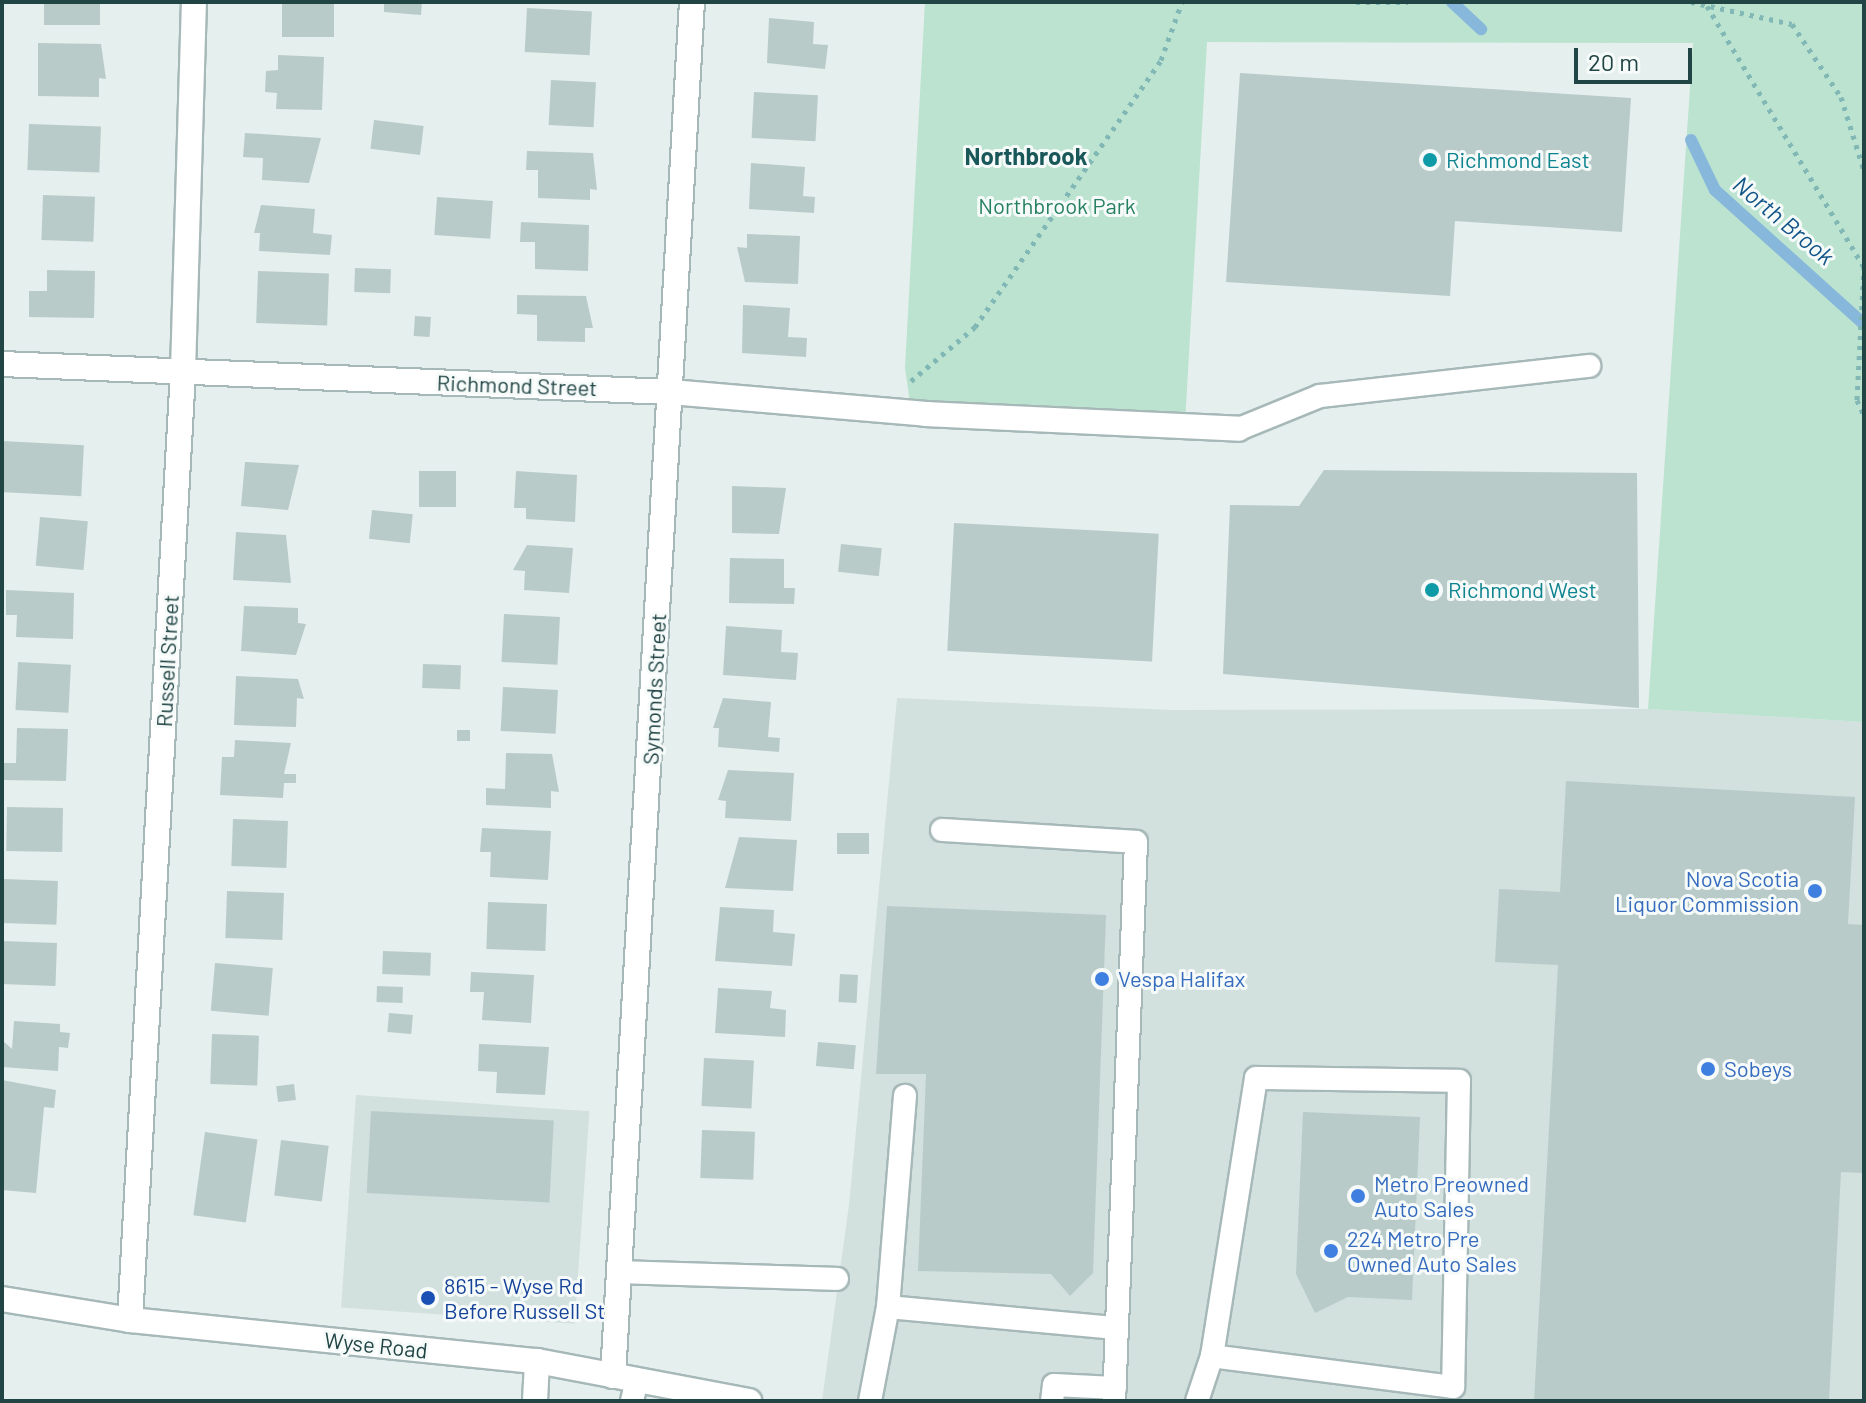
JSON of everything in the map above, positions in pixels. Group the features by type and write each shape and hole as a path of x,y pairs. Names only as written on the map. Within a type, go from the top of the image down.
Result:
{"street":[{"name":"Russell Street","path":"130,1320 183,371 194,2"},
{"name":"Symonds Street","path":"627,1386 620,1272 692,2"},
{"name":"Richmond Street","path":"2,364 671,392 877,411 1239,429"},
{"name":"Wyse Road","path":"2,1299 130,1320 537,1361 627,1386 735,1400"},
{"path":"535,1401 537,1361"}],"lane":[{"path":"1239,429 1320,396 1589,366"},
{"path":"942,830 1136,842 1114,1394 1054,1385 1052,1401"},
{"path":"1197,1401 1212,1356 1256,1078 1459,1081 1453,1387 1212,1356"},
{"path":"870,1401 888,1307 905,1096"},
{"path":"620,1272 837,1279"},
{"path":"888,1307 1116,1328"}],"path":[{"path":"877,411 975,327 1161,60 1182,2"},
{"path":"1356,2 1408,2"},
{"path":"1691,2 1792,24 1841,97 1864,171"},
{"path":"1707,6 1864,266 1859,306 1857,400 1864,416"}],"shaded area":[{"path":"897,698 1171,710 1648,709 1864,722 1864,1401 822,1401 849,1205"},
{"path":"356,1095 589,1111 575,1324 341,1307"}],"green space":[{"name":"Northbrook Park","path":"925,2 1864,2 1864,722 1648,709 1693,43 1207,42 1185,423 911,410 905,368"}],"building":[{"path":"44,2 100,2 100,25 44,25"},
{"path":"282,2 334,2 334,37 282,37"},
{"path":"384,2 422,2 421,15 384,12"},
{"path":"527,8 592,11 590,55 525,52"},
{"path":"769,18 814,22 813,44 828,45 825,69 767,63"},
{"path":"38,43 101,44 106,79 99,78 99,97 38,96"},
{"path":"278,55 324,57 322,110 276,109 277,93 265,92 266,71 278,70"},
{"name":"Richmond East","path":"1240,73 1631,98 1622,232 1455,221 1450,296 1226,282"},
{"path":"551,80 596,82 594,127 549,125"},
{"path":"754,92 818,95 816,141 752,138"},
{"path":"374,120 424,126 420,155 370,149"},
{"path":"29,124 101,127 99,172 27,170"},
{"path":"245,133 321,138 309,183 262,180 263,158 243,157"},
{"path":"527,151 593,153 597,190 590,189 590,200 538,198 538,170 526,170"},
{"path":"751,163 805,167 803,196 815,197 814,213 749,209"},
{"path":"43,195 95,197 93,242 41,240"},
{"path":"437,197 493,201 490,239 434,235"},
{"path":"261,205 315,209 313,233 332,235 330,255 259,251 260,233 254,233"},
{"path":"521,222 589,225 588,271 535,269 535,242 520,242"},
{"path":"747,234 800,236 798,284 745,282 737,247 747,248"},
{"path":"355,268 391,269 390,293 354,292"},
{"path":"47,270 95,271 94,318 29,317 29,291 47,291"},
{"path":"258,271 329,273 327,325 256,323"},
{"path":"517,295 586,296 593,328 585,328 585,342 537,341 537,315 517,314"},
{"path":"743,305 790,308 788,337 807,338 806,357 742,353"},
{"path":"415,316 431,317 430,337 414,336"},
{"path":"2,441 84,445 81,496 2,492"},
{"path":"245,462 299,465 288,510 241,506"},
{"name":"Richmond West","path":"1324,470 1637,473 1639,708 1223,674 1230,505 1299,506"},
{"path":"419,471 456,471 456,507 419,507"},
{"path":"516,471 577,475 575,522 526,519 526,508 514,508"},
{"path":"732,486 786,488 779,534 732,533"},
{"path":"372,510 413,514 410,543 369,539"},
{"path":"40,517 88,521 84,570 36,566"},
{"path":"954,523 1159,534 1152,662 947,651"},
{"path":"236,532 286,535 291,583 233,580"},
{"path":"841,544 882,548 879,576 838,572"},
{"path":"527,545 573,548 569,593 524,590 525,571 513,570"},
{"path":"730,558 784,559 784,588 795,588 794,604 729,603"},
{"path":"6,590 74,593 73,639 16,637 17,615 6,615"},
{"path":"244,606 298,608 298,623 306,624 296,655 241,651"},
{"path":"504,614 560,617 557,665 501,662"},
{"path":"726,626 782,630 781,652 798,653 796,680 723,675"},
{"path":"18,662 71,665 68,713 15,710"},
{"path":"423,664 461,665 460,689 422,688"},
{"path":"236,676 298,679 304,699 297,698 296,727 234,725"},
{"path":"503,687 558,690 556,734 501,731"},
{"path":"723,698 771,702 768,737 780,738 779,752 718,747 719,728 713,728"},
{"path":"17,728 68,729 66,781 2,780 2,763 16,763"},
{"path":"457,730 470,730 470,741 457,741"},
{"path":"235,740 291,743 284,774 296,774 296,783 284,783 283,798 220,795 222,757 234,757"},
{"path":"506,753 552,754 559,792 551,791 551,808 486,805 486,788 505,789"},
{"path":"728,770 794,773 791,821 725,818 726,801 718,800"},
{"name":"Sobeys","path":"1566,781 1855,797 1848,924 1864,925 1864,1173 1841,1172 1829,1401 1534,1401 1558,965 1495,962 1499,889 1560,892"},
{"path":"7,807 63,808 62,852 6,851"},
{"path":"233,819 288,821 286,868 231,866"},
{"path":"482,828 551,831 548,880 490,877 491,852 480,852"},
{"path":"837,833 869,833 869,854 837,854"},
{"path":"739,837 797,840 793,891 725,888"},
{"path":"4,879 58,881 56,925 2,923"},
{"path":"227,891 284,893 282,940 225,938"},
{"path":"488,902 547,904 545,951 486,949"},
{"path":"887,906 1106,915 1093,1273 1070,1296 1051,1274 918,1271 926,1074 876,1074"},
{"path":"720,907 774,910 773,932 795,934 792,966 715,961"},
{"path":"2,941 57,943 55,986 2,984"},
{"path":"383,951 431,953 430,976 382,974"},
{"path":"215,963 273,968 269,1016 211,1011"},
{"path":"471,972 534,975 531,1023 482,1020 484,992 470,992"},
{"path":"840,974 858,975 857,1003 839,1002"},
{"path":"377,986 403,987 402,1003 376,1002"},
{"path":"718,988 772,991 770,1008 786,1010 785,1037 715,1033"},
{"path":"389,1013 413,1015 411,1034 387,1032"},
{"path":"14,1021 60,1024 60,1032 70,1033 68,1048 59,1047 58,1071 2,1067 2,1040 12,1049"},
{"path":"212,1034 259,1036 257,1086 210,1084"},
{"path":"818,1042 856,1045 854,1069 816,1066"},
{"path":"479,1044 549,1047 545,1095 496,1093 497,1072 478,1071"},
{"path":"704,1058 754,1061 751,1109 701,1106"},
{"path":"2,1080 56,1090 54,1108 44,1107 36,1193 2,1190"},
{"path":"294,1084 296,1100 278,1102 276,1086"},
{"path":"371,1111 554,1121 549,1202 367,1193"},
{"name":"Metro Preowned Auto Sales","path":"1303,1112 1420,1117 1412,1300 1348,1297 1315,1313 1296,1274"},
{"path":"702,1130 755,1132 753,1180 700,1178"},
{"path":"205,1132 257,1139 246,1223 193,1215"},
{"path":"281,1140 329,1146 322,1201 274,1196"}],"waterway":[{"name":"North Brook","path":"1452,2 1481,29"},
{"name":"North Brook","path":"1691,140 1715,190 1864,324"}],"place":[{"name":"Richmond East","path":"1430,160"},
{"name":"Richmond West","path":"1432,590"},
{"name":"Nova Scotia Liquor Commission","path":"1815,891"},
{"name":"Vespa Halifax","path":"1102,979"},
{"name":"Sobeys","path":"1708,1069"},
{"name":"Metro Preowned Auto Sales","path":"1358,1196"},
{"name":"224 Metro Pre Owned Auto Sales","path":"1331,1251"},
{"name":"8615 - Wyse Rd Before Russell St","path":"428,1298"}],"district":[{"name":"Northbrook","path":"1026,156"}]}
